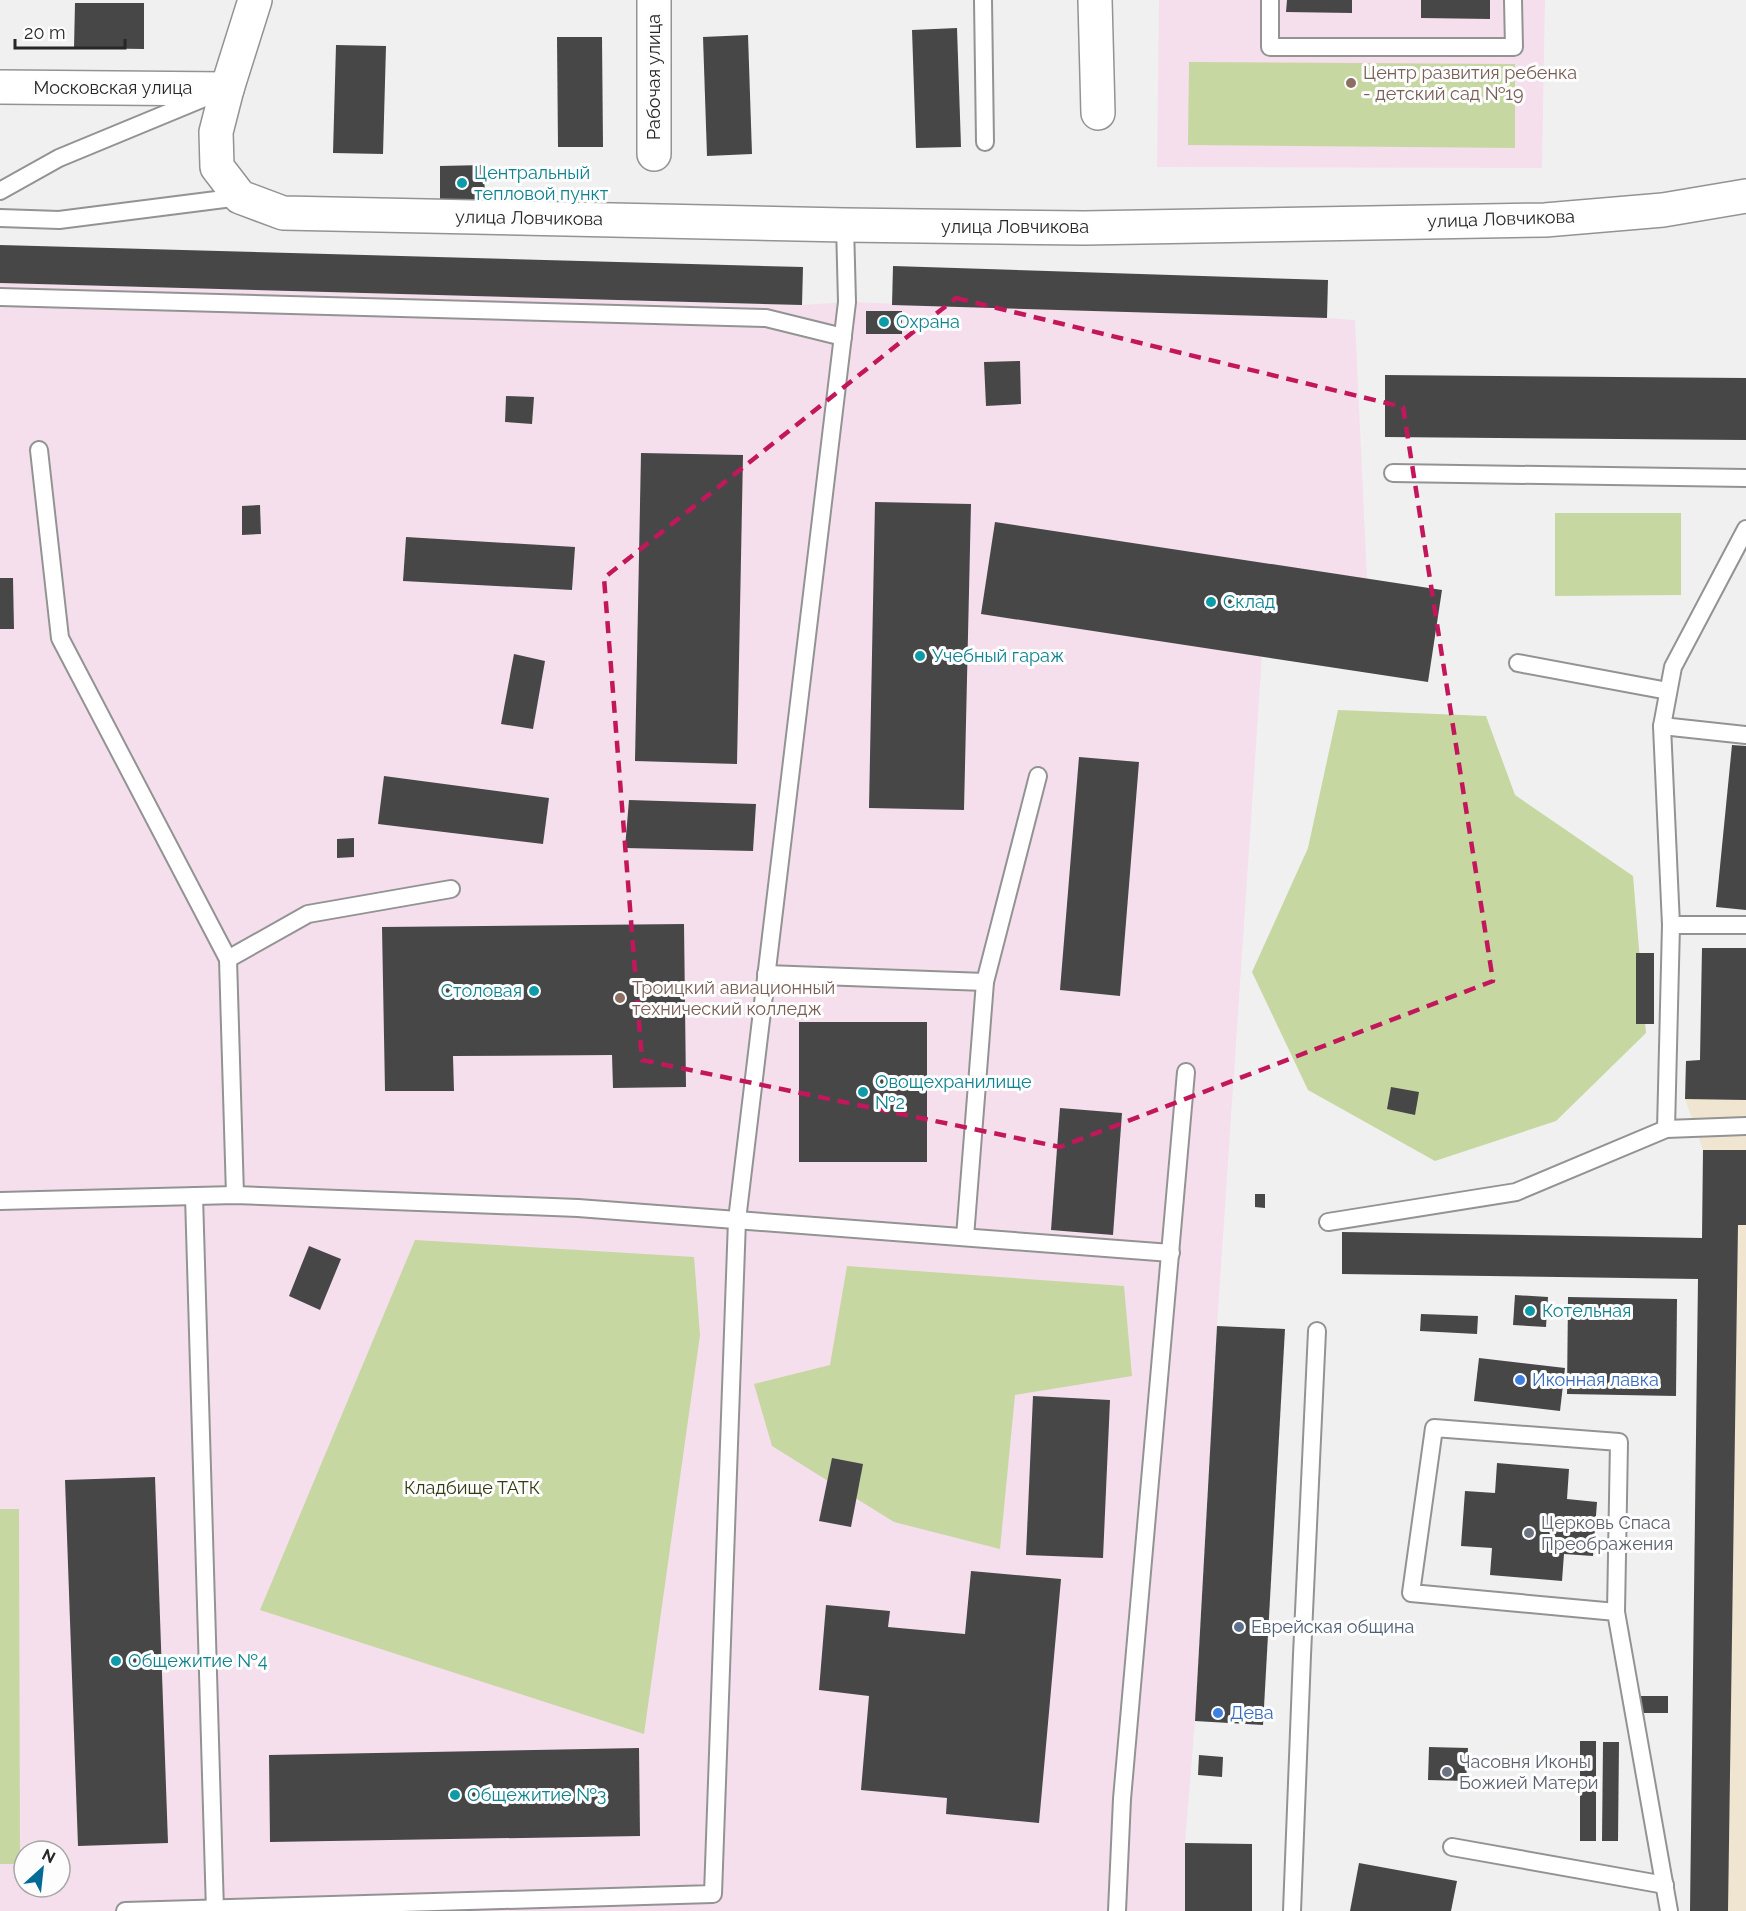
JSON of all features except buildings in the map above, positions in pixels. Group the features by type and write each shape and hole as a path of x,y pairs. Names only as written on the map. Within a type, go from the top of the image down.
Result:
{"street":[{"path":"240,197 217,167 216,132 255,0"},
{"name":"Рабочая улица","path":"654,0 654,154"},
{"path":"1095,0 1098,113"},
{"name":"Московская улица","path":"0,87 227,89"},
{"name":"улица Ловчикова","path":"240,197 283,213 1084,228 1545,219 1663,210 1746,196"}],"lane":[{"path":"983,0 986,142"},
{"path":"1270,0 1270,47 1514,47 1514,0"},
{"path":"0,191 59,158 227,89"},
{"path":"0,218 59,220 240,197"},
{"path":"125,1911 713,1903 737,1220 847,302 845,225"},
{"path":"0,297 766,318 843,337"},
{"path":"39,450 60,638 228,959 235,1196"},
{"path":"1393,473 1746,478"},
{"path":"1666,1129 1671,925 1662,726 1673,667 1746,529"},
{"path":"1518,663 1668,691"},
{"path":"1662,726 1746,735"},
{"path":"965,1237 985,982 1038,776"},
{"path":"228,959 308,914 451,889"},
{"path":"1671,925 1746,925"},
{"path":"766,974 985,982"},
{"path":"1117,1911 1122,1799 1186,1072"},
{"path":"1328,1222 1516,1192 1666,1129 1746,1126"},
{"path":"195,1196 215,1909"},
{"path":"0,1202 235,1196 578,1209 1171,1253"},
{"path":"1292,1911 1317,1331"},
{"path":"1616,1612 1411,1593 1434,1428 1619,1442 1616,1612 1669,1911"},
{"path":"1452,1847 1665,1885"}],"highlighted area":[{"path":"956,298 1403,407 1493,981 1060,1147 642,1060 604,578"}],"shaded area":[{"name":"Центр развития ребенка - детский сад №19","path":"1159,0 1545,0 1542,168 1157,167"},
{"name":"Троицкий авиационный технический колледж","path":"0,283 802,305 847,302 1355,320 1367,579 1262,656 1217,1326 1195,1721 1185,1843 1185,1911 0,1911"},
{"path":"1702,948 1746,948 1746,1911 1690,1911 1698,1279 1342,1274 1342,1232 1702,1238 1703,1150 1685,1099 1686,1061 1700,1060"}],"green space":[{"path":"1189,62 1515,64 1515,148 1188,145"},
{"path":"1555,513 1681,513 1681,595 1555,596"},
{"path":"1338,710 1486,716 1515,795 1633,876 1646,1033 1556,1121 1435,1161 1308,1090 1252,972 1308,848"},
{"name":"Кладбище ТАТК","path":"415,1240 694,1257 700,1335 644,1734 260,1610"},
{"path":"847,1266 1124,1286 1132,1376 1015,1395 1000,1549 894,1522 772,1446 754,1384 830,1365"},
{"path":"0,1509 19,1509 20,1839 12,1839 12,1864 0,1864"}],"place":[{"name":"Центр развития ребенка - детский сад №19","path":"1351,83"},
{"name":"Центральный тепловой пункт","path":"462,183"},
{"name":"Охрана","path":"884,322"},
{"name":"Склад","path":"1211,602"},
{"name":"Учебный гараж","path":"920,656"},
{"name":"Столовая","path":"534,991"},
{"name":"Троицкий авиационный технический колледж","path":"620,998"},
{"name":"Овощехранилище №2","path":"863,1092"},
{"name":"Котельная","path":"1530,1311"},
{"name":"Иконная лавка","path":"1520,1380"},
{"name":"Церковь Спаса Преображения","path":"1529,1533"},
{"name":"Еврейская община","path":"1239,1627"},
{"name":"Общежитие №4","path":"116,1661"},
{"name":"Дева","path":"1218,1713"},
{"name":"Часовня Иконы Божией Матери","path":"1447,1772"},
{"name":"Общежитие №3","path":"455,1795"}]}
